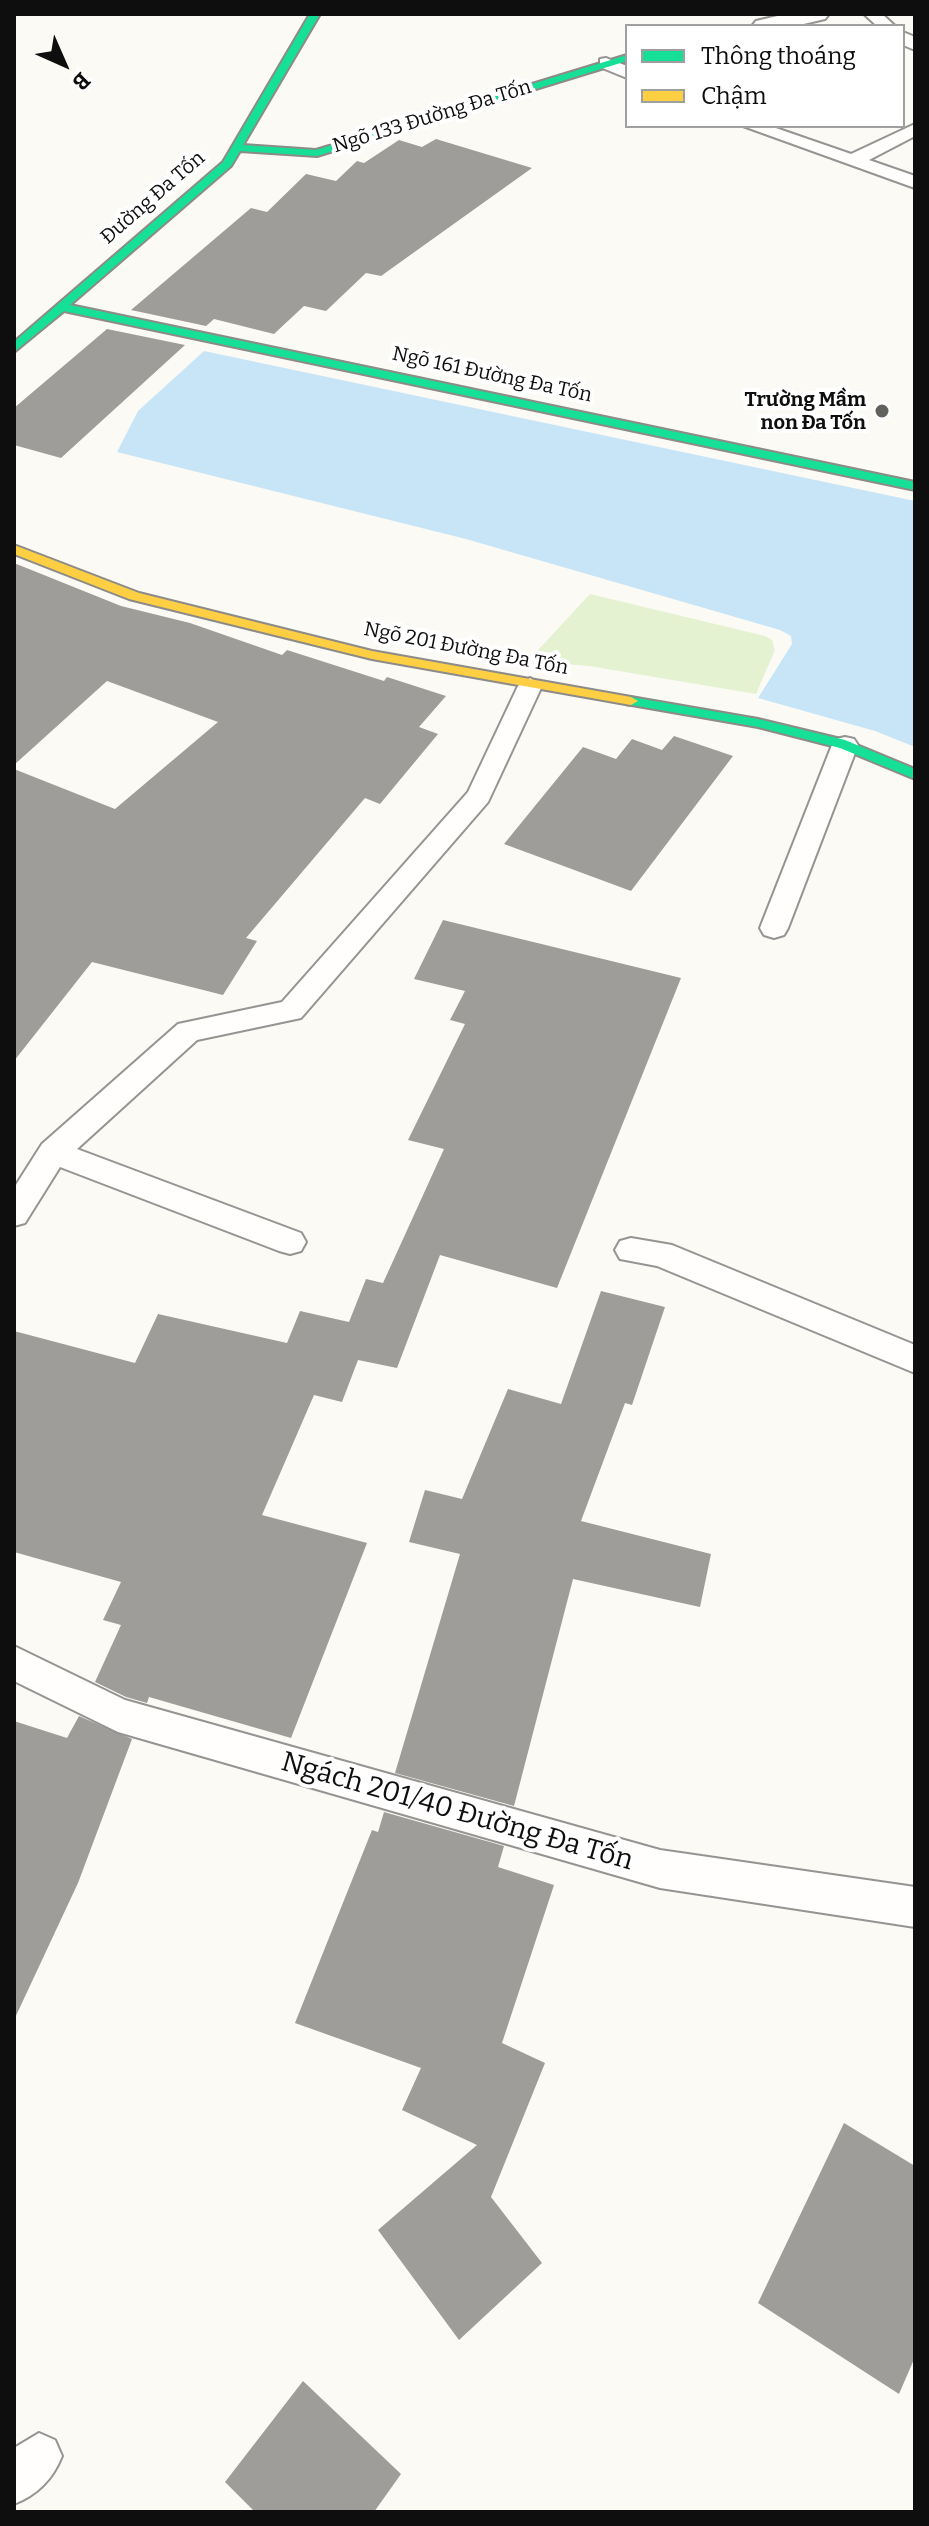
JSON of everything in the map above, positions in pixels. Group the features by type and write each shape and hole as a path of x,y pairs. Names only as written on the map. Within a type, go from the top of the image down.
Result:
{"street":[{"name":"Đường Đa Tốn","path":"14,348 227,164 315,14"},
{"path":"773,24 817,14"},
{"name":"Ngõ 133 Đường Đa Tốn","path":"235,148 317,153 625,58"},
{"name":"Ngõ 161 Đường Đa Tốn","path":"61,307 915,486"},
{"name":"Ngõ 201 Đường Đa Tốn","path":"14,549 134,596 372,655 530,686 758,723 845,745 915,774"}],"lane":[{"path":"606,63 625,72"},
{"path":"758,128 915,182"},
{"path":"852,161 915,129"},
{"path":"14,1214 53,1152 188,1031 291,1011 479,796 530,686"},
{"path":"774,928 845,745"},
{"path":"53,1152 290,1242"},
{"path":"631,1250 661,1254 915,1359"},
{"name":"Ngách 201/40 Đường Đa Tốn","path":"14,1663 118,1715 660,1869 915,1907"}],"green space":[{"path":"590,594 772,640 775,650 756,694 589,666 528,661"}],"water":[{"path":"204,351 915,501 915,747 875,731 758,698 792,644 791,636 780,630 466,539 117,452 138,411"}],"building":[{"path":"436,139 532,168 381,276 366,273 326,311 304,306 274,334 214,319 206,326 131,310 251,208 267,212 306,174 336,181 357,161 364,163 399,140 422,147"},
{"path":"107,329 185,345 61,458 14,445 14,408"},
{"path":"14,563 121,606 190,623 282,655 287,650 384,681 387,677 446,696 419,727 438,734 380,804 365,798 246,938 257,941 223,995 92,962 14,1061 14,769 115,809 218,722 107,681 14,765"},
{"path":"674,736 733,756 631,891 504,844 583,747 616,759 632,739 662,750"},
{"path":"443,920 681,978 557,1288 440,1255 397,1368 358,1360 342,1402 314,1395 262,1515 367,1543 291,1738 149,1697 147,1703 126,1697 95,1682 121,1625 103,1620 121,1582 14,1552 14,1331 135,1363 158,1314 287,1343 300,1311 349,1322 366,1279 383,1283 444,1149 408,1140 465,1024 450,1020 465,991 414,979"},
{"path":"601,1291 665,1307 632,1405 625,1403 581,1521 711,1554 700,1607 573,1579 514,1806 395,1773 460,1554 409,1542 425,1490 462,1499 508,1389 561,1404"},
{"path":"79,1716 132,1739 78,1883 14,2020 14,1721 67,1738"},
{"path":"384,1812 504,1846 498,1867 554,1885 502,2043 545,2063 491,2197 542,2263 459,2340 378,2230 477,2145 402,2110 421,2068 295,2023 372,1830 378,1832"},
{"path":"844,2123 915,2166 915,2357 899,2394 758,2303"},
{"path":"303,2381 401,2474 374,2512 255,2512 225,2482"}],"traffic: fast":[{"path":"14,348 227,164 315,14"},
{"path":"235,148 317,153 625,59"},
{"path":"61,307 915,486"},
{"path":"631,701 758,723 845,745 915,774"}],"traffic: slow":[{"path":"14,549 134,596 372,655 631,701"}],"place":[{"name":"Trường Mầm non Đa Tốn","path":"882,411"}]}
